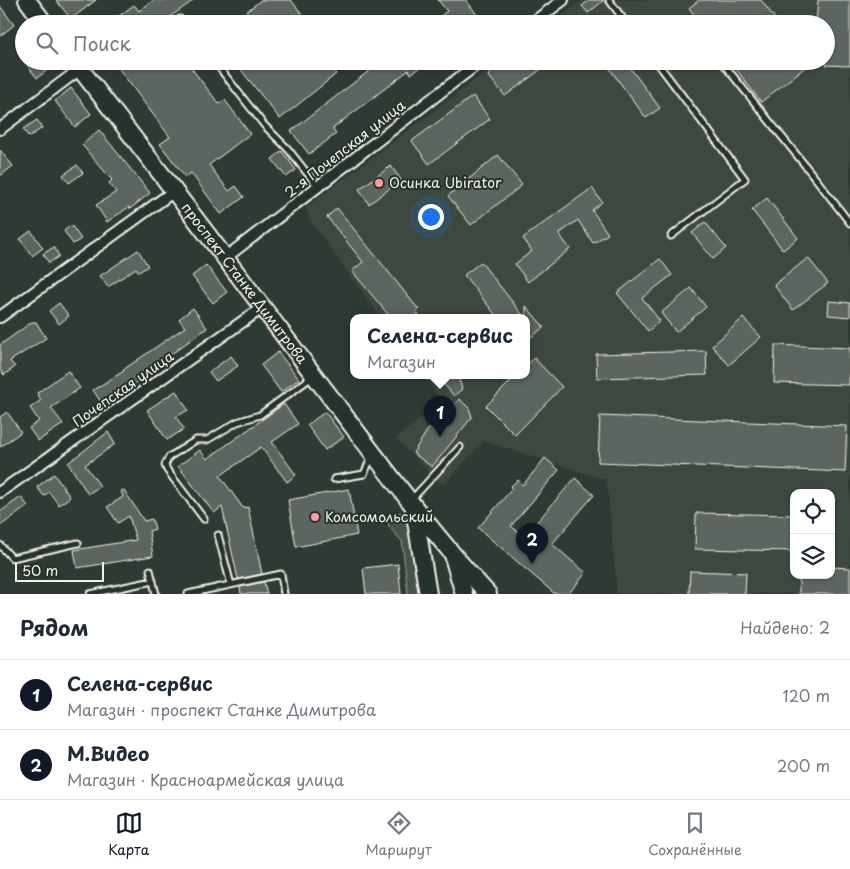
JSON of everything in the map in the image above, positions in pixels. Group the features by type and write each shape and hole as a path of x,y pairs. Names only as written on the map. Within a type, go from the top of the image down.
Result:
{"main road":[{"path":"27,0 38,15"},
{"name":"проспект Станке Димитрова","path":"81,70 452,556"},
{"name":"проспект Станке Димитрова","path":"412,504 428,594"},
{"path":"452,556 464,594"},
{"path":"452,556 488,594"}],"street":[{"path":"543,15 563,0"},
{"path":"0,129 71,70"},
{"name":"2-я Почепская улица","path":"225,258 469,70"},
{"path":"0,316 174,191"},
{"name":"Почепская улица","path":"0,492 262,308"}],"lane":[{"path":"609,0 620,15"},
{"path":"221,70 264,125 288,149 318,187"},
{"path":"663,70 745,179 671,236"},
{"path":"727,70 850,223"},
{"path":"204,519 167,470 166,465 169,457 196,440 208,440 237,422 260,415 314,376"},
{"path":"412,504 460,447"},
{"path":"334,478 364,474 374,454"},
{"path":"218,535 231,585"},
{"path":"0,545 12,558 78,543"},
{"path":"150,570 156,594"},
{"path":"188,594 281,574 284,594"},
{"path":"90,594 153,581"}],"shaded area":[{"path":"583,0 850,0 850,594 617,594 607,480 484,441 443,485 396,439 441,401 425,379 530,379 530,314 378,314 310,220 306,207 489,70 835,70 835,15 563,15"},
{"path":"403,512 412,531 414,541 419,594 408,594 402,541 389,527 388,522 395,514"}],"building":[{"path":"56,0 96,0 76,15 68,15"},
{"path":"154,0 194,0 173,15 120,15 134,5 139,11"},
{"path":"261,0 291,0 303,15 242,15"},
{"path":"438,0 466,0 477,15 442,15 447,11"},
{"path":"590,0 604,0 588,13 582,6"},
{"path":"699,0 761,0 772,15 694,15 689,8"},
{"path":"818,0 850,0 850,66 835,65 835,15 817,15"},
{"path":"0,6 14,25 0,36"},
{"path":"31,70 47,70 37,78"},
{"path":"120,70 193,70 219,104 225,100 250,134 209,165 229,191 236,186 244,197 221,214 191,173 185,177 160,144 170,137"},
{"path":"241,70 333,70 336,74 280,119"},
{"path":"370,70 409,70 332,129 336,134 309,154 291,131"},
{"path":"494,70 540,70 505,96 488,75"},
{"path":"611,70 632,70 660,108 646,118"},
{"path":"737,70 802,70 761,102"},
{"path":"71,88 91,114 75,127 55,101"},
{"path":"473,96 490,119 429,164 412,141"},
{"path":"37,120 42,128 29,137 23,129"},
{"path":"99,130 150,193 130,209 129,207 107,222 96,205 116,192 109,183 112,180 82,145"},
{"path":"0,150 13,166 0,176"},
{"path":"282,151 296,170 286,177 272,159"},
{"path":"498,155 522,185 471,225 448,196"},
{"path":"77,165 83,173 69,183 63,175"},
{"path":"391,166 401,180 369,204 359,189"},
{"path":"592,188 602,202 592,210 608,234 593,243 578,220 559,234 570,249 528,282 515,264 532,251 523,238"},
{"path":"767,198 798,238 783,250 752,210"},
{"path":"337,208 419,310 416,312 418,314 388,314 352,271 363,262 327,217"},
{"path":"705,222 726,248 713,259 692,233"},
{"path":"71,225 81,239 73,244 64,231"},
{"path":"31,231 43,248 32,256 20,239"},
{"path":"54,247 59,256 49,263 43,254"},
{"path":"138,250 148,266 139,272 136,268 108,287 100,276"},
{"path":"808,258 828,283 793,310 774,285"},
{"path":"660,259 672,275 642,298 660,321 648,331 617,293"},
{"path":"481,262 522,314 495,314 464,275"},
{"path":"206,265 227,292 213,303 192,276"},
{"path":"691,288 706,307 676,332 661,313"},
{"path":"829,301 850,303 850,317 828,315"},
{"path":"59,303 69,316 59,324 49,311"},
{"path":"526,306 544,327 530,338 530,314 526,314"},
{"path":"193,308 207,328 152,368 154,369 122,393 103,405 93,390 124,371 185,327 179,319"},
{"path":"743,318 761,337 729,365 712,346"},
{"path":"32,322 36,322 46,338 10,361 15,367 4,375 0,369 0,345"},
{"path":"775,345 850,348 849,385 774,383"},
{"path":"706,351 707,375 597,378 596,354"},
{"path":"278,352 299,379 281,392 261,365"},
{"path":"231,356 238,366 216,381 209,372"},
{"path":"534,358 562,387 515,435 486,406 513,379 530,379 530,362"},
{"path":"68,371 80,388 51,408 63,424 38,441 29,428 39,421 30,408 41,400 37,393"},
{"path":"440,379 459,379 462,389 454,396"},
{"path":"176,391 188,410 176,417 184,429 167,440 147,410"},
{"path":"459,399 469,408 472,417 432,467 413,453 427,431"},
{"path":"284,404 298,424 272,442 296,475 287,482 261,447 220,476 243,508 248,507 262,574 238,579 222,507 214,513 178,466 200,450 207,459"},
{"path":"7,412 21,432 0,447 0,417"},
{"path":"325,412 344,437 325,450 307,425"},
{"path":"600,416 847,426 845,472 598,462"},
{"path":"108,432 115,444 85,465 100,486 88,494 68,463"},
{"path":"545,458 559,470 511,526 524,537 575,478 594,495 552,544 586,573 568,594 555,594 478,528 512,489 510,487 518,480 523,485"},
{"path":"54,474 70,497 59,505 49,492 44,496 37,487"},
{"path":"349,489 357,535 296,547 288,500"},
{"path":"124,490 144,521 152,519 155,529 149,531 153,556 77,568 74,550 136,540 129,516 118,523 107,507 123,497 121,491"},
{"path":"21,497 28,506 0,526 0,512"},
{"path":"696,513 790,515 790,551 695,549"},
{"path":"398,564 401,594 366,594 363,568"},
{"path":"835,567 850,568 850,594 799,594 799,579 835,579"},
{"path":"690,571 746,573 745,594 689,594"},
{"path":"264,582 267,594 241,594 240,587"}],"place":[{"name":"Осинка Ubirator","path":"379,183"},
{"name":"Селена-сервис","path":"440,437"},
{"name":"Комсомольский","path":"315,517"},
{"name":"М.Видео","path":"532,564"}]}
